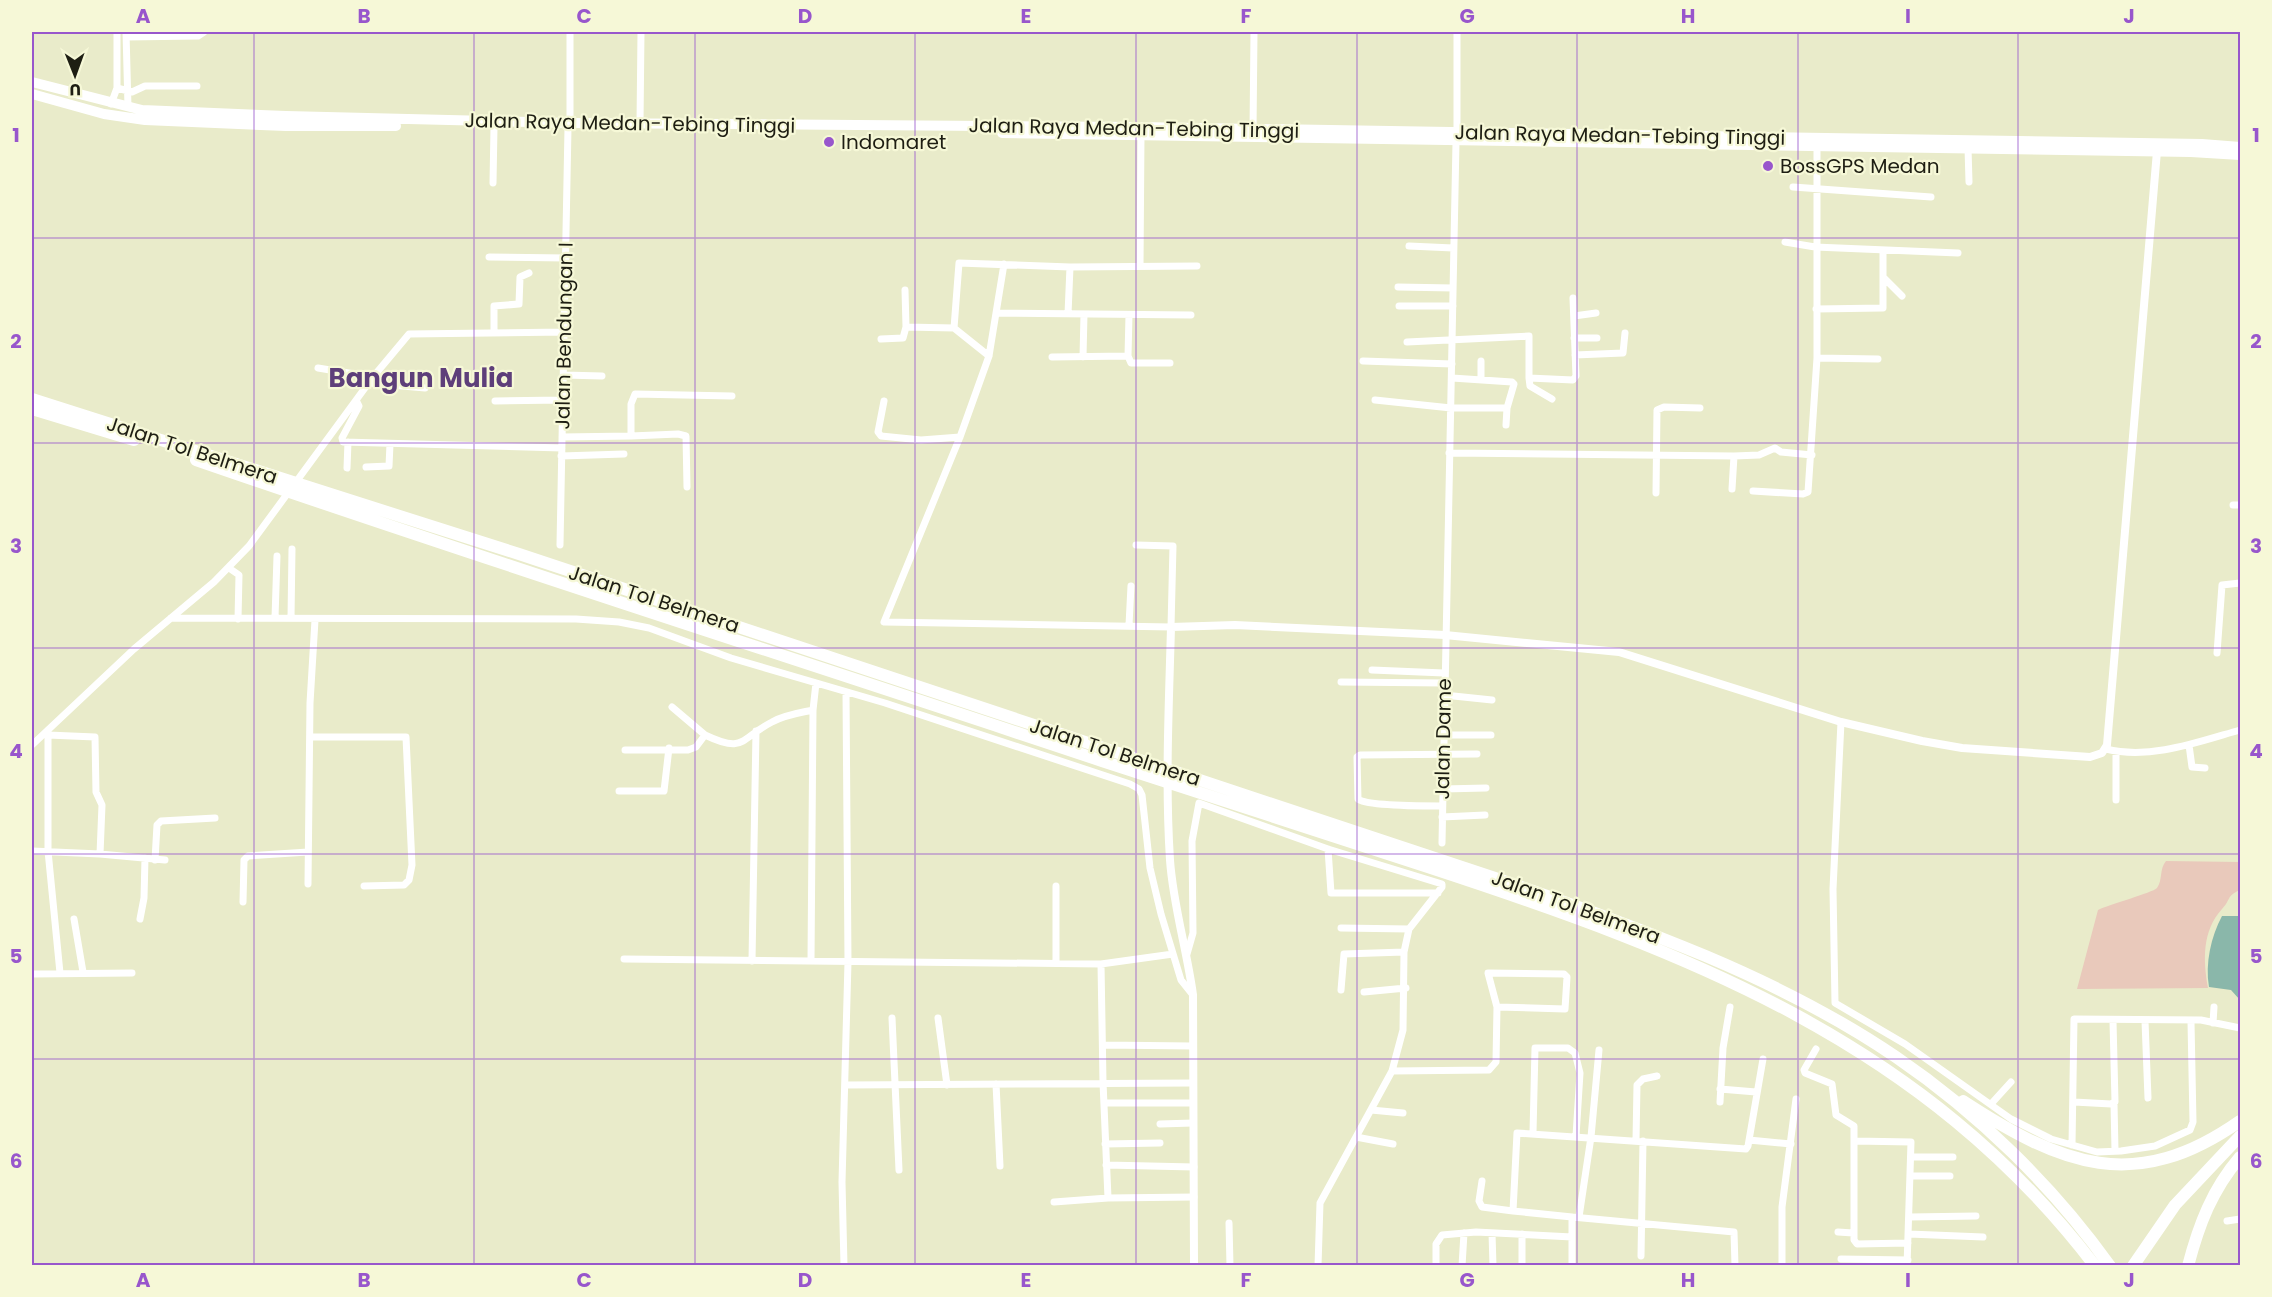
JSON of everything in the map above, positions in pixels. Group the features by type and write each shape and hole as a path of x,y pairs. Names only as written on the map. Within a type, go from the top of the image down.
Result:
{"highway":[{"name":"Jalan Raya Medan-Tebing Tinggi","path":"32,82 111,104 158,111 569,125 1141,135 1253,133"},
{"name":"Jalan Raya Medan-Tebing Tinggi","path":"33,94 104,114 164,122 286,126 494,127 640,123 1456,137 2193,143 2241,147"},
{"name":"Jalan Raya Medan-Tebing Tinggi","path":"1456,137 2241,155"},
{"name":"Jalan Tol Belmera","path":"32,399 82,419"},
{"name":"Jalan Tol Belmera","path":"32,409 96,423 519,554 1504,880 1643,930 1737,970 1826,1015 1896,1058 1961,1108 2030,1171 2110,1266"},
{"name":"Jalan Tol Belmera","path":"96,423 1490,888 1683,959 1776,1003 1828,1031 1879,1062 1930,1098 1966,1127 2020,1178 2095,1266"},
{"path":"1896,1058 2019,1136 2061,1155 2095,1163 2149,1163 2175,1156 2196,1147 2241,1121"},
{"path":"2133,1266 2175,1205 2241,1136"},
{"path":"2141,1266 2194,1190 2241,1141"},
{"path":"2188,1266 2205,1210 2218,1187 2241,1157"}],"street":[{"path":"111,104 117,88 117,32"},
{"path":"128,107 127,34 198,36 204,32"},
{"name":"Jalan Bendungan I","path":"560,544 570,32"},
{"path":"640,123 641,32"},
{"path":"1253,133 1254,32"},
{"name":"Jalan Dame","path":"1442,843 1457,32"},
{"path":"117,88 135,91 145,86 197,86"},
{"path":"493,183 494,127"},
{"path":"1140,266 1141,135"},
{"path":"1753,490 1806,493 1812,455 1816,358 1817,147"},
{"path":"1968,148 1969,182"},
{"path":"2106,749 2157,152"},
{"path":"1793,187 1931,197"},
{"path":"1785,242 1815,247 1958,253"},
{"path":"1409,246 1453,248"},
{"path":"1816,309 1882,308 1884,305 1883,250"},
{"path":"489,257 566,258"},
{"path":"954,328 959,263 1070,267 1197,266"},
{"path":"1004,264 989,356 960,437 884,622 1171,627 1235,625 1445,635 1619,652 1841,722 1962,748 2090,757 2106,749 2116,752 2165,750 2241,730"},
{"path":"1068,314 1070,267"},
{"path":"494,332 494,306 519,304 520,277 529,273"},
{"path":"1884,279 1902,296"},
{"path":"1398,286 1453,288"},
{"path":"881,339 903,338 906,327 905,290"},
{"path":"1529,378 1573,380 1576,376 1573,298"},
{"path":"1399,306 1453,306"},
{"path":"997,313 1191,315"},
{"path":"1574,316 1596,313"},
{"path":"1083,357 1084,314"},
{"path":"1129,315 1128,356 1132,364 1170,363"},
{"path":"906,327 954,328 989,356"},
{"path":"32,745 48,733 134,649 229,568 307,471 371,380 409,334 565,332"},
{"path":"1575,355 1623,353 1625,333"},
{"path":"1407,342 1528,336 1530,386 1552,399"},
{"path":"1574,338 1598,338"},
{"path":"1052,357 1128,356"},
{"path":"1816,358 1878,359"},
{"path":"1363,361 1452,364"},
{"path":"1481,380 1482,361"},
{"path":"318,368 371,380 425,388"},
{"path":"564,375 602,376"},
{"path":"1452,378 1513,382 1506,425"},
{"path":"631,436 631,404 635,394 732,396"},
{"path":"495,401 562,400"},
{"path":"1375,400 1450,408 1507,408"},
{"path":"884,401 878,432 881,436 921,440 960,437"},
{"path":"357,402 357,410 342,440 348,442 624,454"},
{"path":"1656,493 1658,409 1700,408"},
{"path":"562,437 686,436 687,488"},
{"path":"347,468 348,442"},
{"path":"366,467 388,466 390,444"},
{"path":"1449,453 1734,456 1759,455 1774,448 1780,452 1812,455"},
{"path":"1732,489 1734,456"},
{"path":"1136,545 1173,546 1168,808 1170,862 1193,995 1194,1266"},
{"path":"291,618 292,549"},
{"path":"275,618 277,556"},
{"path":"229,568 238,575 238,619"},
{"path":"2217,653 2222,585 2241,583"},
{"path":"1130,625 1131,586"},
{"path":"171,618 576,619 619,622 649,628 731,658 816,682 1135,786 1142,795 1150,868 1173,954 1185,988 1193,995"},
{"path":"308,884 310,737 315,620"},
{"path":"1372,670 1444,673"},
{"path":"811,961 813,710 816,682"},
{"path":"1341,682 1444,683"},
{"path":"844,1266 842,1182 848,962 846,692"},
{"path":"1444,695 1492,700"},
{"path":"672,707 705,735 727,745 738,744 748,739 756,731 784,716 813,710"},
{"path":"1841,722 1833,889 1835,1003 1905,1044 2030,1130 2097,1152 2155,1146 2176,1138 2192,1127 2191,1022"},
{"path":"752,961 756,731"},
{"path":"48,733 48,851 60,973"},
{"path":"48,733 95,737 96,792 102,805 100,854"},
{"path":"625,750 693,749 705,735"},
{"path":"1444,735 1491,735"},
{"path":"310,737 406,737 412,865 409,880 404,885 364,886"},
{"path":"2189,745 2192,767 2205,768"},
{"path":"620,791 664,791 669,748"},
{"path":"2116,752 2116,800"},
{"path":"1442,806 1400,806 1384,802 1362,802 1358,799 1357,757 1360,755 1477,754"},
{"path":"1443,789 1486,788"},
{"path":"1187,954 1193,933 1192,841 1199,803 1328,849 1442,884 1438,893 1408,929 1404,952 1406,988 1403,1030 1392,1071 1320,1203 1318,1266"},
{"path":"1442,817 1485,815"},
{"path":"155,860 157,825 161,821 215,818"},
{"path":"1328,849 1331,893 1438,893"},
{"path":"32,851 165,860"},
{"path":"243,902 244,860 248,856 308,852"},
{"path":"140,919 144,898 145,858"},
{"path":"1056,886 1056,961"},
{"path":"74,919 83,972"},
{"path":"1341,928 1408,929"},
{"path":"1341,990 1344,954 1404,952"},
{"path":"624,959 848,962 1056,961 1101,964 1173,954"},
{"path":"1101,964 1108,1198"},
{"path":"32,974 132,973"},
{"path":"1392,1071 1489,1070 1496,1062 1497,1007 1488,974 1564,974 1567,977 1565,1009 1497,1007"},
{"path":"1364,992 1406,988"},
{"path":"1720,1102 1723,1048 1730,1007"},
{"path":"2212,1023 2214,1007"},
{"path":"892,1018 897,1084 899,1170"},
{"path":"938,1018 947,1085"},
{"path":"2072,1145 2074,1019 2212,1023 2241,1028"},
{"path":"2113,1021 2115,1151"},
{"path":"2145,1021 2148,1098"},
{"path":"1103,1045 1192,1046"},
{"path":"1533,1133 1536,1048 1568,1048 1575,1053 1580,1073 1576,1136"},
{"path":"1816,1049 1804,1071 1832,1084 1836,1115 1854,1126 1853,1233 1857,1244 1908,1243"},
{"path":"1572,1266 1575,1217 1592,1137 1599,1050"},
{"path":"1513,1211 1515,1135 1533,1133 1746,1149 1763,1059"},
{"path":"1641,1256 1637,1085 1643,1079 1657,1076"},
{"path":"1991,1104 2011,1082"},
{"path":"845,1084 1192,1083"},
{"path":"996,1084 1000,1166"},
{"path":"1720,1089 1756,1092"},
{"path":"1782,1266 1782,1207 1796,1099"},
{"path":"2074,1102 2114,1103"},
{"path":"1104,1104 1192,1103"},
{"path":"1371,1110 1403,1113"},
{"path":"1160,1124 1193,1123"},
{"path":"1356,1137 1393,1144"},
{"path":"1749,1140 1791,1144"},
{"path":"1841,1259 1908,1263 1911,1142 1908,1140 1855,1141"},
{"path":"1105,1144 1160,1143"},
{"path":"1911,1157 1953,1157"},
{"path":"1106,1165 1194,1167"},
{"path":"1911,1176 1950,1176"},
{"path":"1482,1181 1479,1201 1482,1207 1736,1232 1735,1266"},
{"path":"1054,1202 1108,1198 1194,1197"},
{"path":"1910,1217 1976,1216"},
{"path":"2227,1221 2241,1219"},
{"path":"1229,1223 1230,1266"},
{"path":"1838,1232 1853,1233"},
{"path":"1436,1266 1438,1238 1464,1233 1572,1237"},
{"path":"1462,1266 1464,1233"},
{"path":"1492,1233 1492,1266"},
{"path":"1522,1234 1522,1266"},
{"path":"1909,1234 1983,1236"}],"shaded area":[{"path":"2166,861 2240,862 2240,890 2231,896 2215,918 2207,936 2205,967 2208,988 2077,989 2098,910 2157,888 2162,867"}],"water":[{"path":"2222,916 2240,916 2240,1000 2231,990 2209,987 2210,950"}],"place":[{"name":"Indomaret","path":"829,142"},
{"name":"BossGPS Medan","path":"1768,166"}],"district":[{"name":"Bangun Mulia","path":"421,378"}]}
